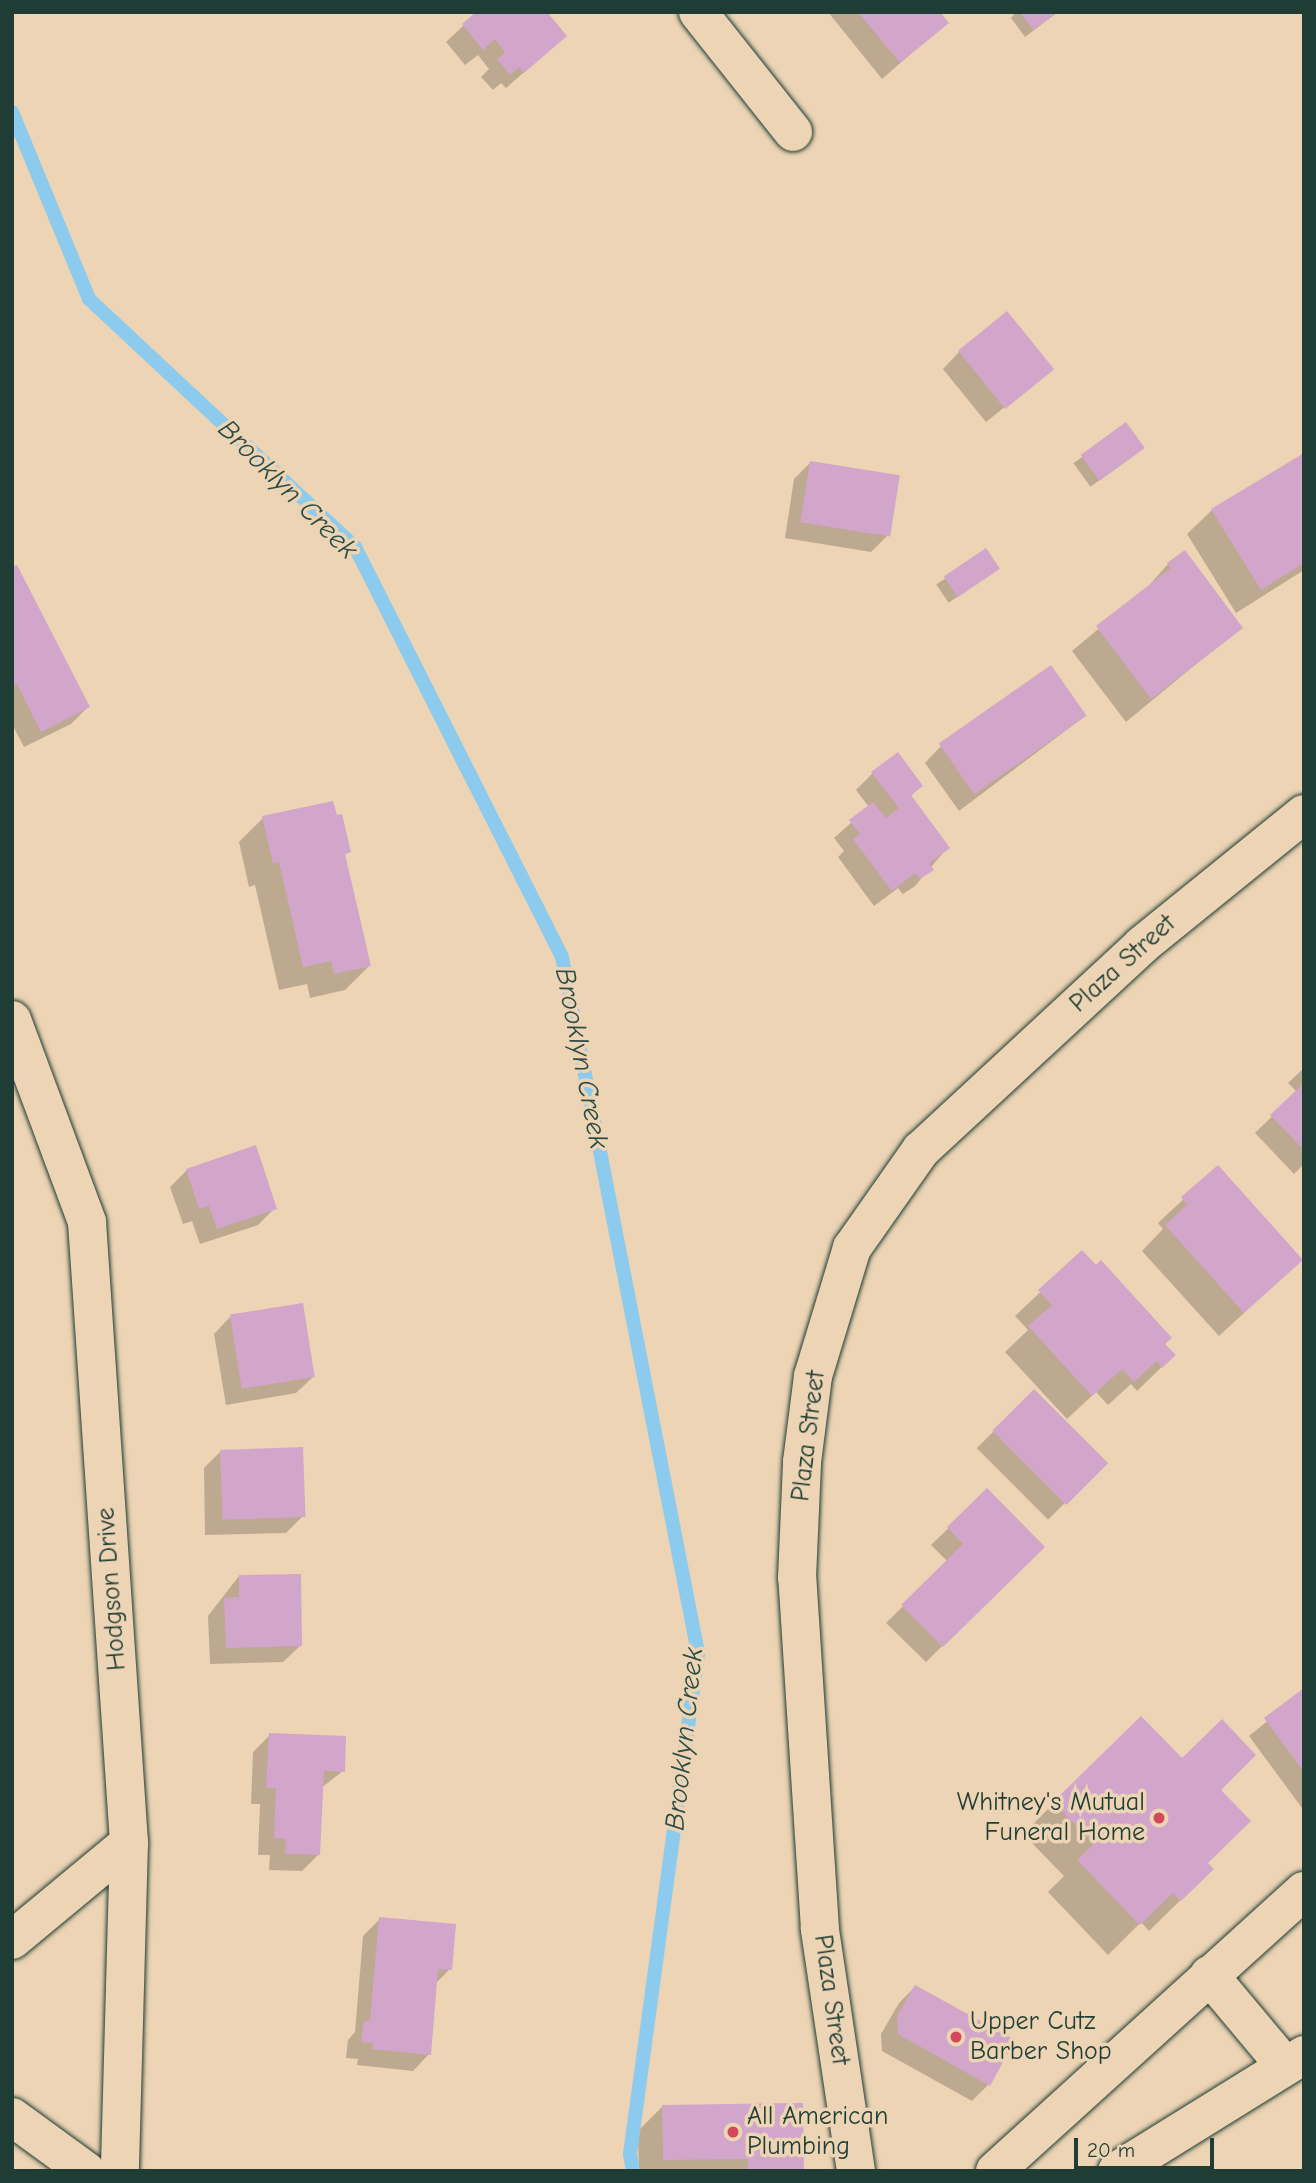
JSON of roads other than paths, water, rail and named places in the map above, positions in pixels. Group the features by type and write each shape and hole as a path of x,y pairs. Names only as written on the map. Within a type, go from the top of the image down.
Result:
{"street":[{"path":"698,12 793,132"},
{"name":"Plaza Street","path":"856,2171 820,1928 797,1578 802,1462 813,1376 852,1248 921,1150 1142,945 1304,814"},
{"name":"Hodgson Drive","path":"12,1020 87,1222 129,1843 120,2171"},
{"path":"12,1940 129,1843"},
{"path":"995,2171 1304,1891"},
{"path":"1117,2171 1294,2060 1209,1975"},
{"path":"12,2117 86,2171"}],"waterway":[{"name":"Brooklyn Creek","path":"12,112 89,299 355,547 562,957 698,1653 630,2154 633,2171"}],"place":[{"name":"Whitney's Mutual Funeral Home","path":"1159,1818"},
{"name":"Upper Cutz Barber Shop","path":"956,2037"},
{"name":"All American Plumbing","path":"733,2132"}]}
